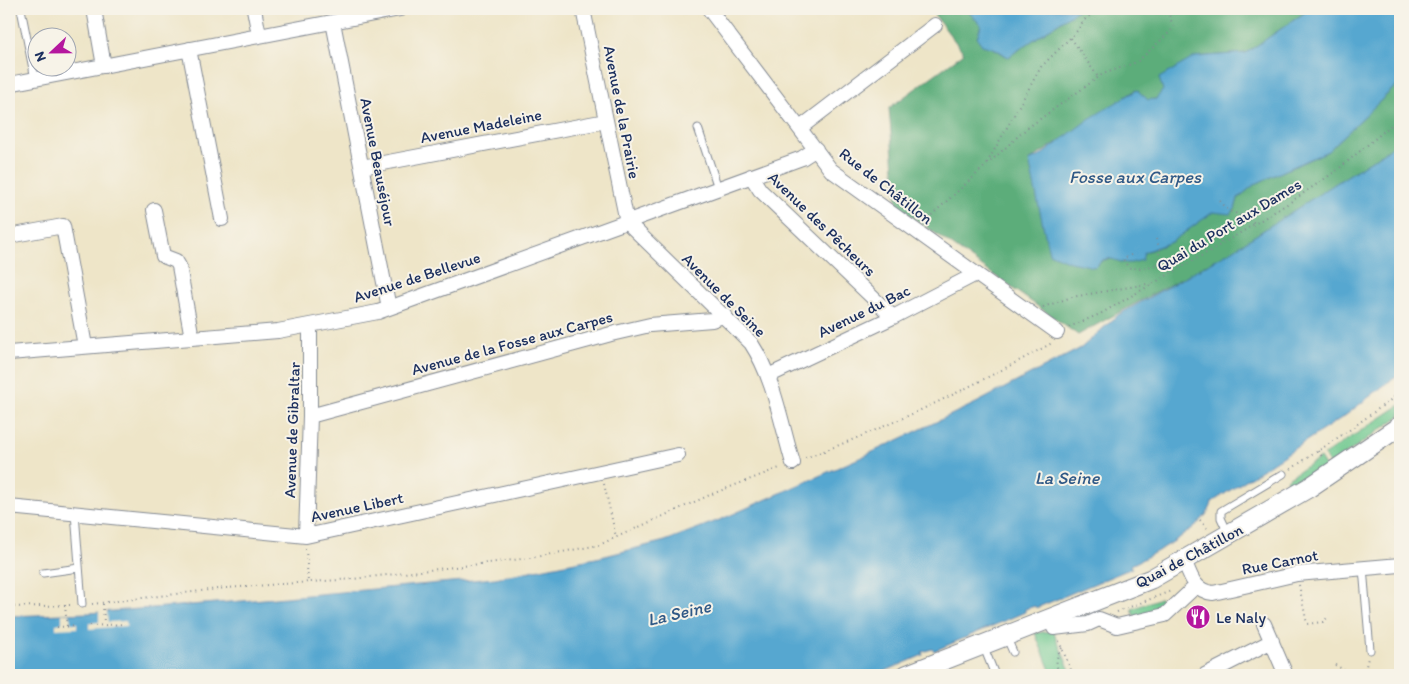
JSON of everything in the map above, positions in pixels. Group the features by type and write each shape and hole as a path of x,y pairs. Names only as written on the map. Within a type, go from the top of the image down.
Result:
{"main road":[{"name":"Quai de Châtillon","path":"910,674 983,644 1009,644 1185,562 1310,487 1400,426"}],"street":[{"path":"94,9 104,66"},
{"path":"254,9 259,35"},
{"path":"9,84 400,9"},
{"name":"Avenue de la Prairie","path":"583,9 627,222"},
{"name":"Rue de Châtillon","path":"709,9 831,170 974,275 1057,332"},
{"name":"Avenue Beauséjour","path":"333,22 389,308"},
{"path":"800,128 935,25"},
{"path":"189,50 222,219"},
{"name":"Avenue Madeleine","path":"362,166 606,121"},
{"name":"Avenue de Bellevue","path":"9,353 310,326 389,308 802,158 816,149"},
{"name":"Avenue des Pêcheurs","path":"750,176 760,190 893,317"},
{"path":"154,210 163,256 176,261 179,266 192,338"},
{"name":"Avenue de Seine","path":"627,222 751,343 768,376 793,463"},
{"path":"9,236 63,226 85,346"},
{"name":"Avenue du Bac","path":"768,376 893,317 974,275"},
{"name":"Avenue de la Fosse aux Carpes","path":"310,416 611,334 650,325 712,320 724,315"},
{"name":"Avenue de Gibraltar","path":"306,536 310,416 310,326"},
{"name":"Avenue Libert","path":"9,507 306,536 678,455"},
{"path":"1052,623 1088,624 1099,619 1117,626 1148,621 1165,615 1191,591 1185,562"},
{"name":"Rue Carnot","path":"1191,591 1219,593 1288,576 1400,565"},
{"path":"1264,624 1286,675"},
{"path":"1205,675 1272,641"}],"lane":[{"path":"21,9 35,79"},
{"path":"698,128 718,188"},
{"path":"1229,536 1221,518 1221,511 1283,474"},
{"path":"75,513 82,604"},
{"path":"43,573 79,568"},
{"path":"1363,568 1370,650"},
{"path":"983,644 995,675"}],"path":[{"path":"986,165 1041,67 1084,21 1098,9"},
{"path":"915,231 1026,129 1098,77 1137,62 1171,31 1173,26 1167,9"},
{"path":"1070,37 1098,77"},
{"name":"Quai du Port aux Dames","path":"1057,332 1100,314 1255,224 1336,171 1400,118"},
{"path":"1220,201 1228,211 1249,218 1255,224"},
{"path":"1131,255 1124,259 1130,268 1144,268 1217,237 1222,244"},
{"path":"1156,239 1160,249 1157,264"},
{"path":"1030,314 1058,300 1155,282"},
{"path":"9,607 103,604 226,588 353,579 530,558 599,545 712,494 876,431 978,382 1058,340 1057,332"},
{"path":"1283,474 1348,431 1400,393"},
{"path":"601,472 616,537"},
{"path":"1200,520 1205,524"},
{"path":"306,536 308,582"},
{"path":"1299,585 1307,624 1323,622 1328,617"},
{"path":"1099,619 1178,588 1191,591"},
{"path":"103,604 104,625"},
{"path":"65,605 67,627"},
{"path":"1052,623 1073,675"},
{"path":"90,626 125,624"},
{"path":"56,628 76,626"},
{"path":"1062,648 1058,655 1057,669 1059,672 1069,675"},
{"path":"1365,670 1370,650"},
{"path":"1335,665 1354,675 1359,671 1365,670 1373,675 1388,670 1393,672 1400,669"}],"green space":[{"path":"930,9 966,9 981,25 977,38 1008,57 1079,9 1310,9 1246,53 1195,57 1156,99 1148,100 1136,90 1029,161 1095,267 1107,259 1121,262 1171,242 1213,212 1235,209 1238,198 1255,184 1328,151 1400,82 1400,138 1389,149 1233,250 1078,335 897,206 889,108 964,53"},
{"path":"1400,405 1400,416 1330,465 1324,455"},
{"path":"1320,458 1326,468 1292,489 1286,479"},
{"path":"1160,598 1163,607 1135,618 1132,609"},
{"path":"1053,631 1072,675 1052,675 1035,633"}],"water":[{"path":"966,9 1079,9 1008,57 996,49 982,45 977,38 981,25"},
{"name":"Fosse aux Carpes","path":"1310,9 1400,9 1400,82 1328,151 1255,184 1238,198 1235,209 1230,214 1213,212 1171,242 1144,252 1142,260 1124,263 1108,259 1100,262 1095,267 1070,262 1049,253 1029,161 1040,156 1089,119 1137,90 1148,100 1156,99 1163,90 1159,78 1195,57 1246,53"},
{"name":"La Seine","path":"1400,138 1400,373 1346,415 1212,502 1201,521 1178,539 1131,565 1132,568 1036,608 1035,606 1025,609 1025,612 934,651 932,649 922,652 923,655 876,675 9,675 9,616 88,613 242,601 495,578 601,557 665,541 722,519 864,456 976,403 1081,348 1118,315 1233,250 1389,149"}],"pier":[{"path":"99,611 107,611 108,622 126,621 127,626 89,629 89,623 99,622"},
{"path":"62,614 70,614 71,623 77,623 77,628 56,629 56,624 62,623"}],"place":[{"name":"Le Naly","path":"1198,617"}]}
